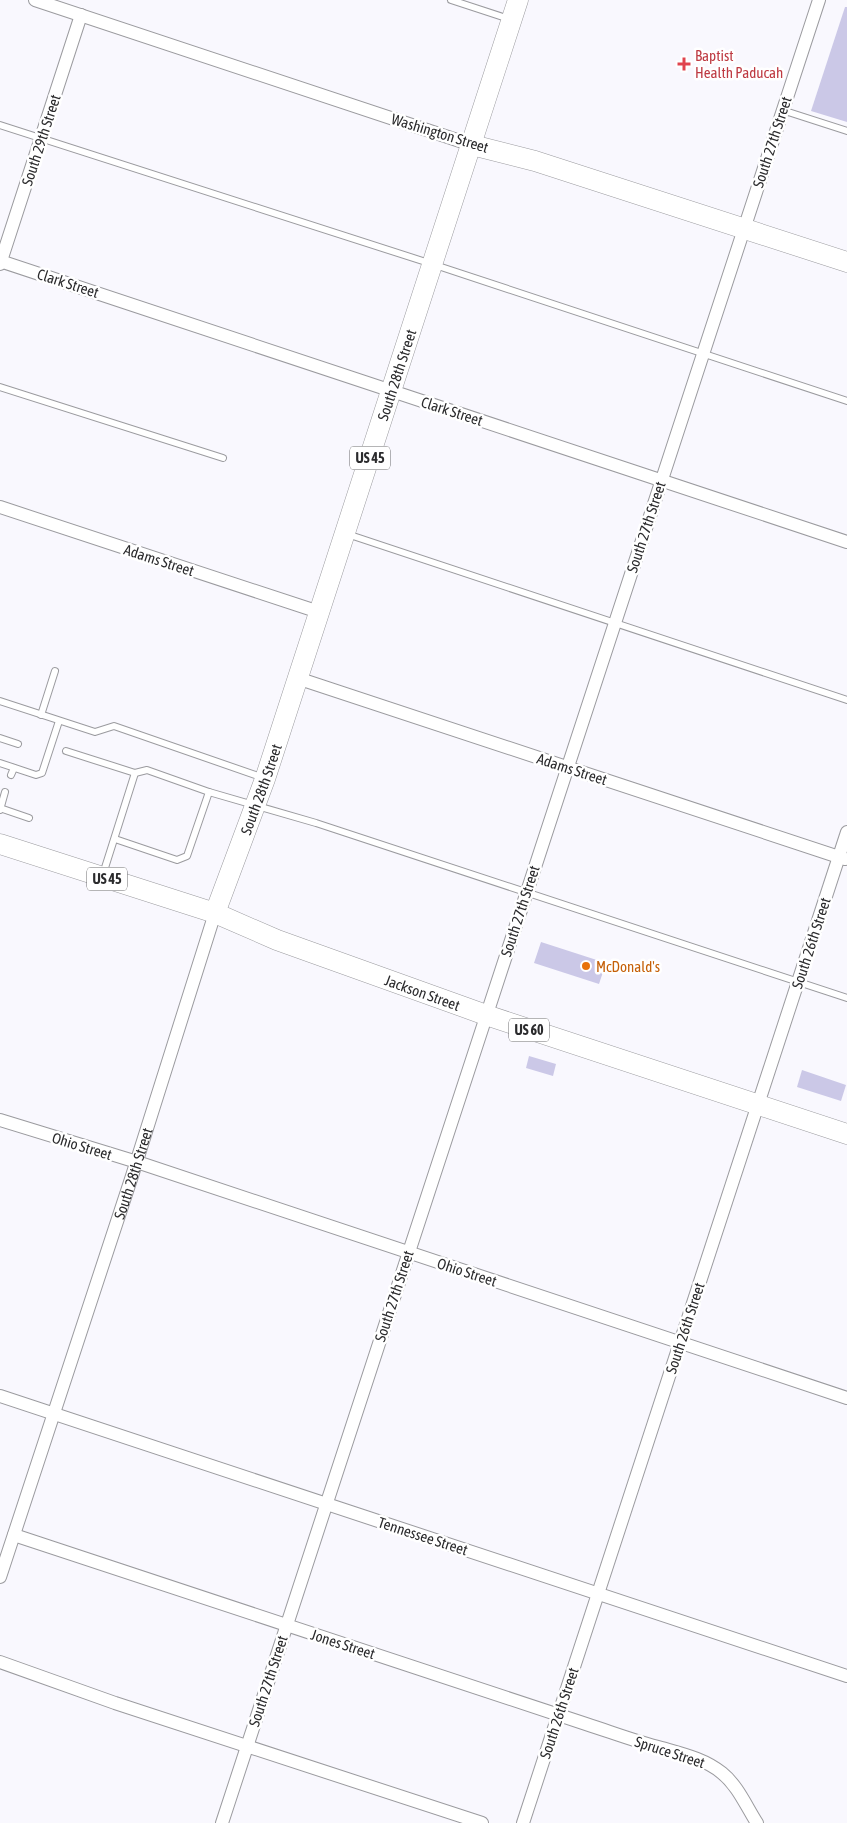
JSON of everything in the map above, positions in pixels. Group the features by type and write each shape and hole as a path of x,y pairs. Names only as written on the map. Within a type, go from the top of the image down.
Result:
{"main road":[{"name":"South 28th Street","path":"214,913 265,778 518,0"},
{"name":"Washington Street","path":"472,145 535,160 847,262"},
{"name":"Jackson Street","path":"0,844 214,913 277,940 486,1015 847,1134"}],"street":[{"name":"Washington Street","path":"35,0 472,145"},
{"name":"South 27th Street","path":"222,1823 819,0"},
{"name":"South 29th Street","path":"0,262 81,15"},
{"name":"Clark Street","path":"0,262 847,542"},
{"name":"Adams Street","path":"0,507 319,612"},
{"name":"Adams Street","path":"297,678 843,859"},
{"name":"South 26th Street","path":"523,1823 798,982 843,859 847,832"},
{"name":"South 28th Street","path":"0,1577 136,1162 214,913"},
{"name":"Ohio Street","path":"0,1120 136,1162 847,1398"},
{"name":"Tennessee Street","path":"0,1396 847,1676"},
{"name":"Jones Street","path":"14,1535 558,1715"},
{"path":"0,1662 115,1703 482,1823"},
{"name":"Spruce Street","path":"558,1715 663,1749 679,1751 712,1766 734,1784 757,1823"}],"lane":[{"path":"451,0 511,20"},
{"path":"782,110 847,131"},
{"path":"0,125 432,264 847,401"},
{"path":"0,387 223,458"},
{"path":"345,533 847,700"},
{"path":"41,715 55,670"},
{"path":"0,701 95,732 114,726 265,778"},
{"path":"0,763 36,775 42,773 59,721"},
{"path":"0,738 18,744"},
{"path":"66,751 135,773 147,770 209,792 255,804 847,998"},
{"path":"40,752 48,754"},
{"path":"11,775 14,768"},
{"path":"102,877 135,773"},
{"path":"5,792 0,809 29,818"},
{"path":"115,839 177,860 187,856 209,792"}],"building":[{"path":"845,7 847,7 847,122 811,111"},
{"path":"541,942 606,963 599,984 534,963"},
{"path":"529,1056 556,1064 553,1076 526,1068"},
{"path":"802,1070 846,1085 841,1101 797,1087"}],"place":[{"name":"Baptist Health Paducah","path":"684,64"},
{"name":"McDonald's","path":"586,966"}]}
